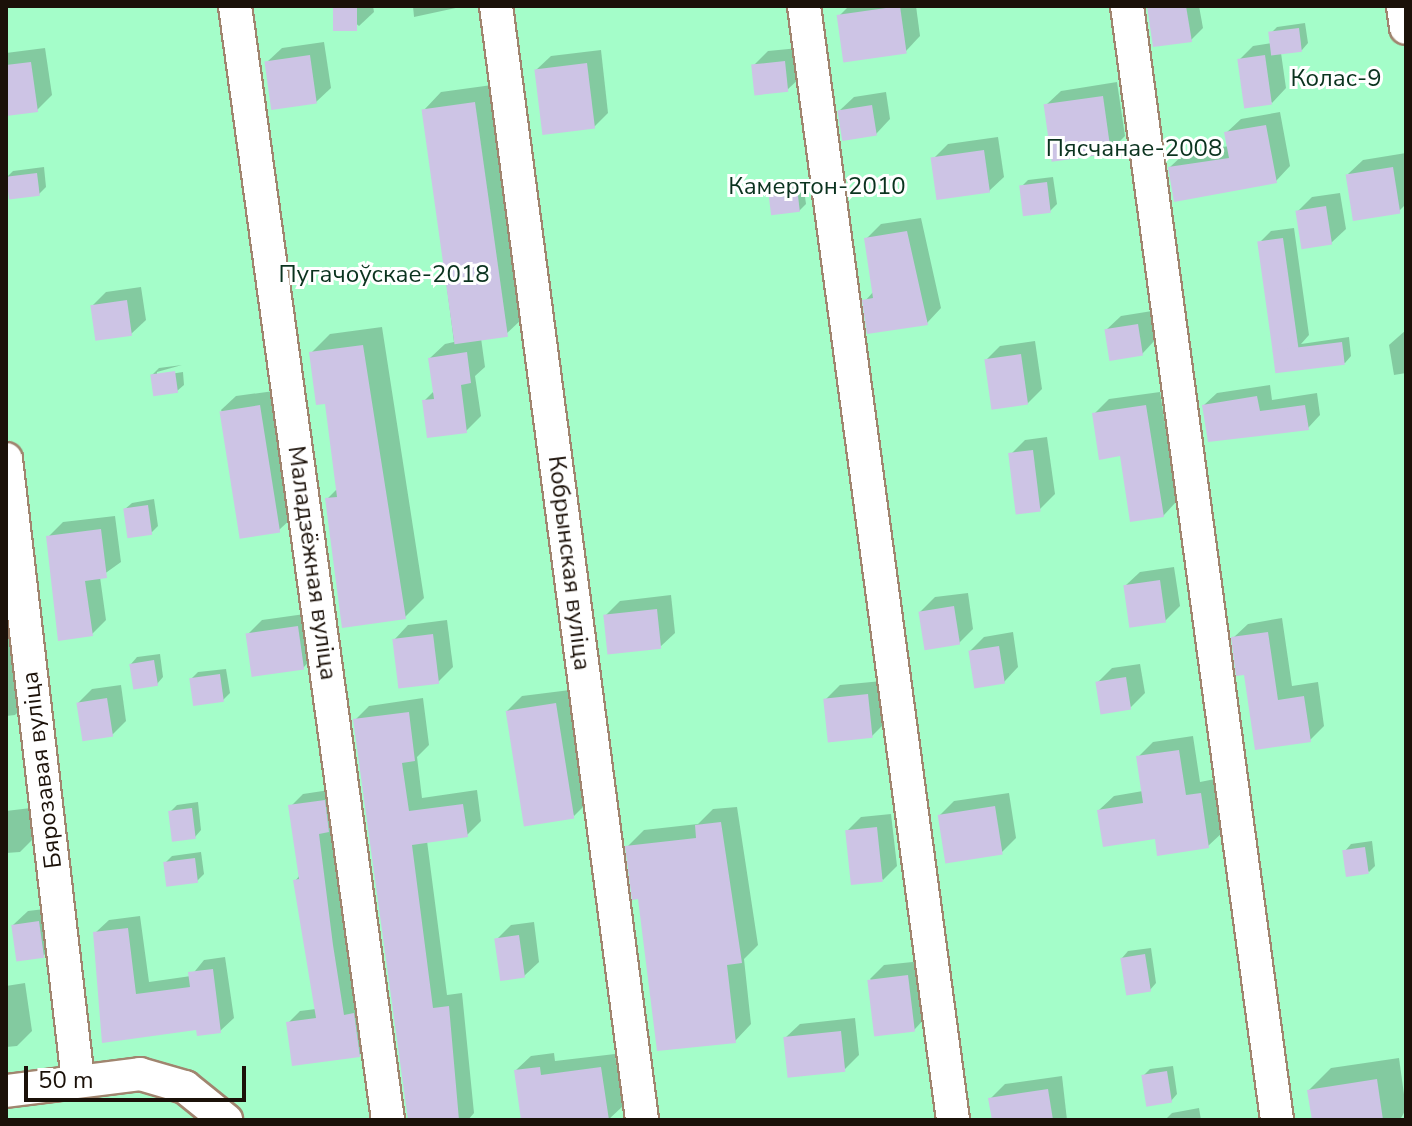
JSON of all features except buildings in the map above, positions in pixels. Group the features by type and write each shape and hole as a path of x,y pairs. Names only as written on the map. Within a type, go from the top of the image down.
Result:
{"lane":[{"name":"Маладзёжная вуліца","path":"235,6 388,1120"},
{"name":"Кобрынская вуліца","path":"496,6 642,1120"},
{"path":"804,6 953,1120"},
{"path":"1127,6 1277,1120"},
{"path":"1403,6 1406,28"},
{"name":"Бярозавая вуліца","path":"6,459 78,1080"},
{"path":"6,1091 78,1080 157,1077 198,1094 226,1120"}],"green space":[{"path":"6,6 1406,6 1406,1120 6,1120"}],"park label":[{"name":"Колас-9","path":"1336,79"},
{"name":"Пясчанае-2008","path":"1134,149"},
{"name":"Камертон-2010","path":"817,187"},
{"name":"Пугачоўскае-2018","path":"384,275"}]}
